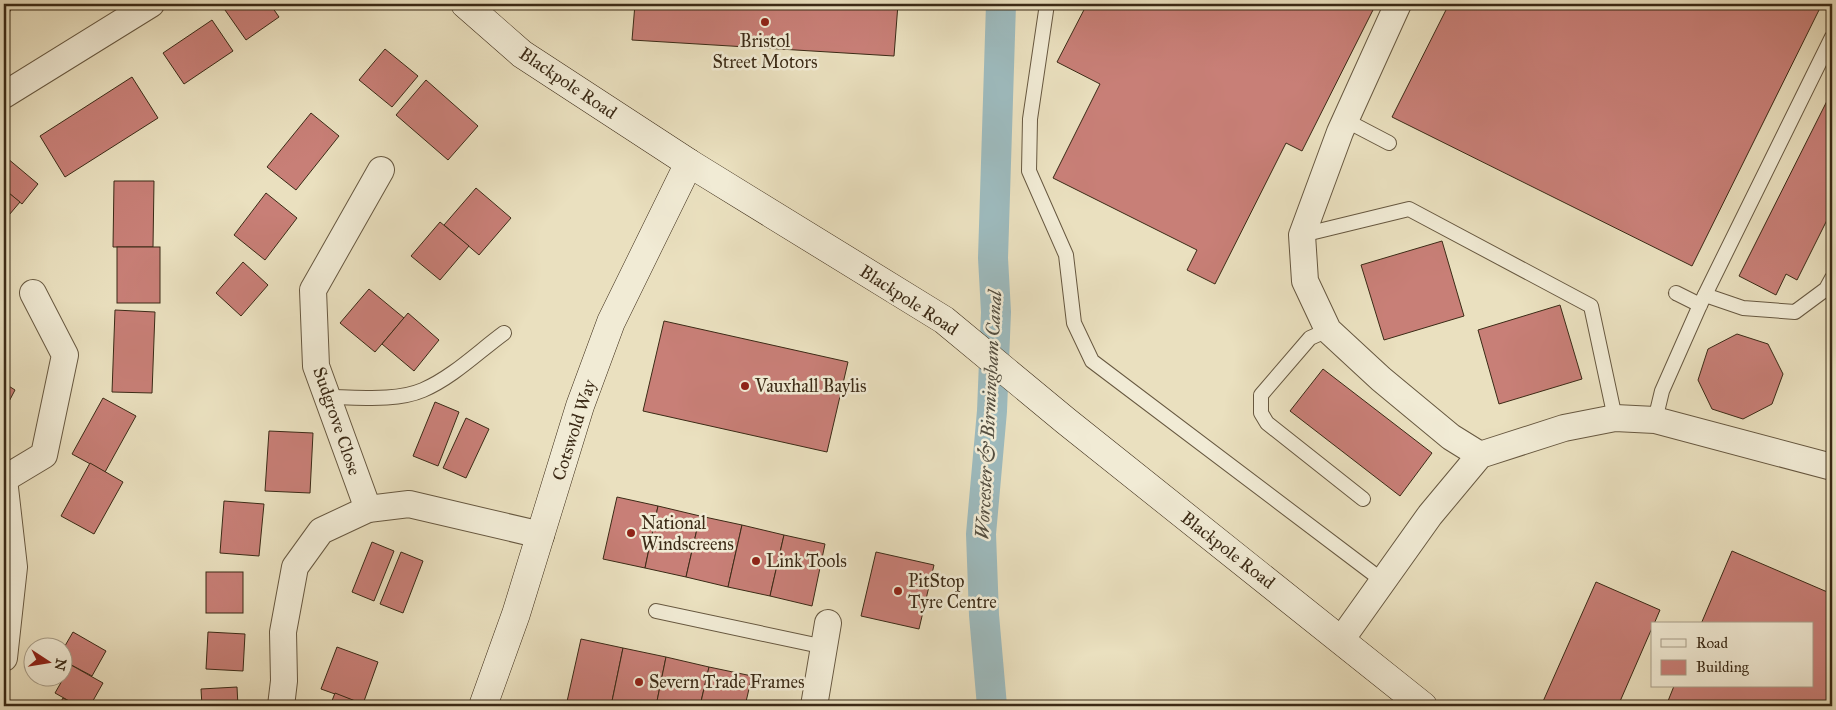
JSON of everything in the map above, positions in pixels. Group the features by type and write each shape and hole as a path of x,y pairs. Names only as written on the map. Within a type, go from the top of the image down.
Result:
{"main road":[{"name":"Blackpole Road","path":"465,4 522,54 689,163 944,320 1066,421 1423,706"},
{"name":"Cotswold Way","path":"483,706 516,614 580,406 611,322 689,163"}],"street":[{"path":"4,95 151,4"},
{"path":"1398,4 1345,120 1302,235 1305,281 1328,330 1381,379 1451,437 1480,455"},
{"name":"Sudgrove Close","path":"368,509 316,366 313,290 381,170"},
{"path":"4,658 14,567 4,479 44,455 65,355 33,293"},
{"path":"1341,640 1430,515 1480,455 1564,428 1616,418 1655,420 1832,467"},
{"path":"281,706 284,681 283,632 294,567 321,531 368,509 409,504 541,535"},
{"path":"814,706 826,635"}],"lane":[{"path":"1048,4 1030,119 1029,171 1066,255 1074,323 1092,361 1383,581"},
{"path":"1655,420 1662,390 1702,300 1832,37"},
{"path":"1345,120 1389,144"},
{"path":"1302,235 1409,209 1592,306 1616,418"},
{"path":"1676,293 1743,308 1795,312 1826,289 1832,278"},
{"path":"1328,330 1310,338 1272,379 1261,395 1261,413 1267,423 1363,499"},
{"path":"328,397 398,395 422,390 447,377 504,332"},
{"path":"656,611 826,635"}],"building":[{"path":"4,4 14,4 6,18 4,17"},
{"path":"234,4 270,4 279,17 246,40 225,10"},
{"name":"Bristol Street Motors","path":"635,4 898,4 894,56 632,40"},
{"path":"1087,4 1376,4 1302,151 1286,143 1215,284 1187,270 1197,250 1053,178 1100,84 1057,62"},
{"path":"1449,4 1822,4 1692,266 1392,117"},
{"path":"212,20 233,51 184,84 163,53"},
{"path":"385,49 418,76 392,107 359,80"},
{"path":"132,77 158,118 65,177 40,136"},
{"path":"426,80 478,126 448,160 396,115"},
{"path":"1832,91 1832,210 1797,280 1786,274 1776,295 1739,276"},
{"path":"311,113 339,136 296,190 267,167"},
{"path":"7,158 38,184 22,204 4,189 4,161"},
{"path":"114,181 154,181 153,247 113,247"},
{"path":"476,188 511,218 479,255 444,225"},
{"path":"4,189 20,202 4,221"},
{"path":"266,193 297,218 265,260 234,235"},
{"path":"440,222 469,246 440,280 411,256"},
{"path":"1442,241 1464,316 1384,340 1361,265"},
{"path":"117,247 160,247 160,303 117,303"},
{"path":"243,262 268,285 241,316 216,293"},
{"path":"369,289 404,318 375,352 340,323"},
{"path":"1560,305 1582,379 1499,404 1478,330"},
{"path":"115,310 155,312 152,393 112,392"},
{"path":"408,313 439,340 414,371 382,344"},
{"name":"Vauxhall Baylis","path":"664,321 848,362 827,452 643,411"},
{"path":"1737,334 1768,344 1783,374 1772,404 1743,419 1712,409 1698,380 1708,349"},
{"path":"1323,369 1432,453 1400,496 1290,411"},
{"path":"4,383 15,390 4,411"},
{"path":"103,398 136,416 105,472 72,454"},
{"path":"435,402 459,412 438,466 413,456"},
{"path":"466,418 489,429 466,478 443,468"},
{"path":"269,431 313,433 310,493 265,491"},
{"path":"90,463 123,482 94,534 61,516"},
{"name":"National Windscreens","path":"617,497 658,506 645,568 603,559"},
{"path":"224,501 264,504 259,556 220,553"},
{"name":"National Windscreens","path":"658,506 700,516 686,577 645,568"},
{"path":"700,516 742,525 728,587 686,577"},
{"name":"Link Tools","path":"742,525 784,535 770,596 728,587"},
{"name":"Link Tools","path":"784,535 825,544 812,606 770,596"},
{"path":"372,542 394,551 374,601 352,592"},
{"path":"1732,551 1832,594 1832,706 1666,706 1673,688 1814,688 1814,622 1702,622"},
{"path":"401,552 423,561 403,613 380,604"},
{"name":"PitStop Tyre Centre","path":"876,552 934,565 919,629 861,616"},
{"path":"206,572 243,572 243,613 206,613"},
{"path":"1596,582 1660,610 1655,622 1651,622 1651,630 1618,706 1541,706"},
{"path":"73,632 106,651 92,676 72,665 72,638 70,638"},
{"path":"208,632 245,634 243,671 206,669"},
{"path":"581,639 623,648 611,706 566,706"},
{"path":"337,647 378,662 363,704 321,689"},
{"name":"Severn Trade Frames","path":"623,648 666,657 656,706 611,706"},
{"path":"666,657 709,667 700,706 656,706"},
{"path":"72,666 103,683 90,706 78,706 55,693 58,688 72,688"},
{"path":"709,667 752,676 745,706 700,706"},
{"path":"237,687 238,706 202,706 201,689"},
{"path":"335,693 363,704 369,706 330,706"},
{"path":"63,698 78,706 58,706"}],"waterway":[{"name":"Worcester & Birmingham Canal","path":"992,706 984,615 981,534 992,411 996,312 993,258 1001,4"}],"place":[{"name":"Bristol Street Motors","path":"765,22"},
{"name":"Vauxhall Baylis","path":"745,386"},
{"name":"National Windscreens","path":"631,533"},
{"name":"Link Tools","path":"756,561"},
{"name":"PitStop Tyre Centre","path":"898,591"},
{"name":"Severn Trade Frames","path":"639,682"}]}
